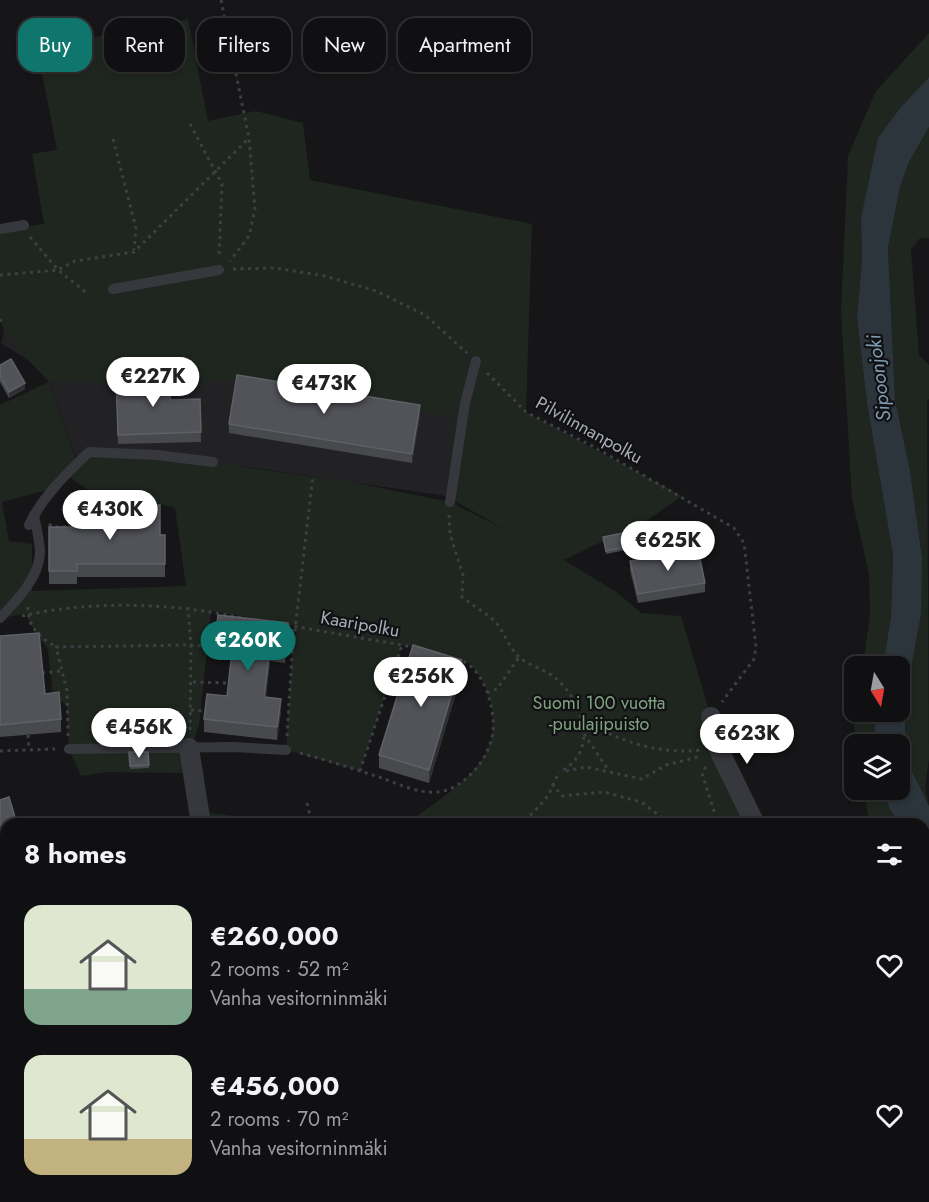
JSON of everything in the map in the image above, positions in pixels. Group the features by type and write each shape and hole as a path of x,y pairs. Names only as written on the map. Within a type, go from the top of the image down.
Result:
{"street":[{"path":"711,717 718,748 752,818"},
{"path":"189,748 200,818"}],"lane":[{"path":"0,229 24,225"},
{"path":"113,289 219,270"},
{"path":"450,502 465,403 476,361"},
{"path":"0,618 24,590 40,554 32,520 65,474 89,452 157,455 213,462"},
{"path":"69,749 286,750"}],"path":[{"path":"219,270 236,257 249,236 255,209 249,138 221,0"},
{"path":"190,124 217,170 222,184 218,238 219,270"},
{"path":"0,275 58,270 75,261 134,252 249,138"},
{"path":"113,139 136,228 134,252"},
{"path":"24,225 27,233 58,270 88,294"},
{"name":"Pilvilinnanpolku","path":"219,270 275,268 325,276 376,291 425,315 476,361 526,412 598,449 734,528 744,543 756,647 753,659 742,677 711,717"},
{"path":"312,475 292,655 286,750 409,788 437,792 461,783 482,760 493,733 487,693 484,684 468,663 425,650"},
{"path":"450,502 448,522 463,575 462,597 496,623 519,657 555,678 567,690 582,720 583,747 573,765 559,772 548,796 526,818"},
{"path":"32,520 53,527 84,527"},
{"path":"188,607 193,682 189,748"},
{"path":"12,618 28,614 97,608 188,607 250,619"},
{"path":"28,614 29,622 41,638 56,647 191,645 216,647"},
{"path":"241,624 243,618"},
{"name":"Kaaripolku","path":"277,624 414,648"},
{"path":"360,771 402,645"},
{"path":"0,751 29,748 69,749 63,671 56,647"},
{"path":"286,656 292,655"},
{"path":"487,693 497,689 519,657"},
{"path":"42,673 63,671"},
{"path":"193,682 230,683"},
{"path":"191,710 206,711"},
{"path":"280,718 289,718"},
{"path":"582,720 609,735 650,748 680,752 718,748"},
{"path":"61,725 68,729"},
{"path":"584,734 608,770"},
{"path":"28,735 29,748"},
{"path":"559,772 586,767 642,779 666,765 690,761 718,748"},
{"path":"716,818 702,773 718,748"},
{"path":"552,783 562,795 604,792 641,802 663,818"},
{"path":"307,803 311,818"}],"shaded area":[{"path":"103,300 458,399 446,496 249,467 78,463 49,382 29,361 1,343 4,330"}],"green space":[{"name":"Suomi 100 vuotta -puulajipuisto","path":"188,19 208,121 256,111 303,123 310,180 532,224 526,412 682,496 649,519 564,560 615,591 641,613 681,616 711,717 753,818 414,818 467,778 487,750 493,724 492,711 485,685 478,673 463,660 447,654 402,645 360,771 286,750 292,655 297,626 211,611 199,725 183,773 107,772 81,776 69,749 67,706 53,695 48,650 29,622 27,614 0,618 0,405 49,382 4,330 0,319 0,230 44,224 32,154 57,150 42,72 92,72 92,37 104,35 104,72 185,72 185,20","holes":["242,379 455,417 446,496 506,530 450,502 352,482 157,455 89,452 77,462 49,382 191,383","66,475 90,491 137,498 175,508 186,586 32,591 32,544 9,541 2,502 54,488"]},
{"path":"929,33 929,77 901,107 861,218 862,261 857,318 867,403 893,555 891,616 885,656 864,656 870,615 869,573 852,499 841,312 848,156 876,91"},
{"path":"929,127 929,238 920,238 911,250 919,355 929,365 929,399 927,401 929,759 925,786 929,806 910,767 910,734 906,734 905,727 906,722 910,722 910,677 922,557 910,471 895,399 888,248 900,187 909,162"},
{"path":"855,722 875,722 875,734 855,734"},
{"path":"866,800 887,800 890,810 897,818 868,818"},
{"path":"200,812 252,818 201,818"}],"water":[{"name":"Sipoonjoki","path":"929,77 929,127 909,162 900,187 888,248 895,399 910,471 922,557 921,614 910,672 910,656 885,656 891,616 893,555 867,403 857,318 862,261 861,218 878,138 901,107"},
{"path":"875,722 905,722 906,734 875,734"},
{"path":"910,767 929,806 929,818 897,818 890,810 887,800 910,800"}],"building":[{"path":"11,359 25,383 9,392 0,376 0,365"},
{"path":"163,375 163,387 170,386 170,400 200,399 201,432 118,435 116,376"},
{"path":"237,375 420,405 412,454 229,424"},
{"path":"123,505 160,505 160,535 165,535 165,564 77,564 77,571 49,571 49,527 79,527 79,521 124,521"},
{"path":"623,533 626,547 606,551 603,537"},
{"path":"698,549 705,583 638,594 630,561"},
{"path":"218,615 288,623 285,650 270,649 264,697 281,699 277,727 204,719 207,694 227,696 233,643 215,641"},
{"path":"39,633 45,694 59,692 61,719 0,725 0,636"},
{"path":"413,645 462,660 429,770 379,755"},
{"path":"129,752 148,752 149,765 130,766"},
{"path":"9,797 15,818 0,818 0,800"}]}
